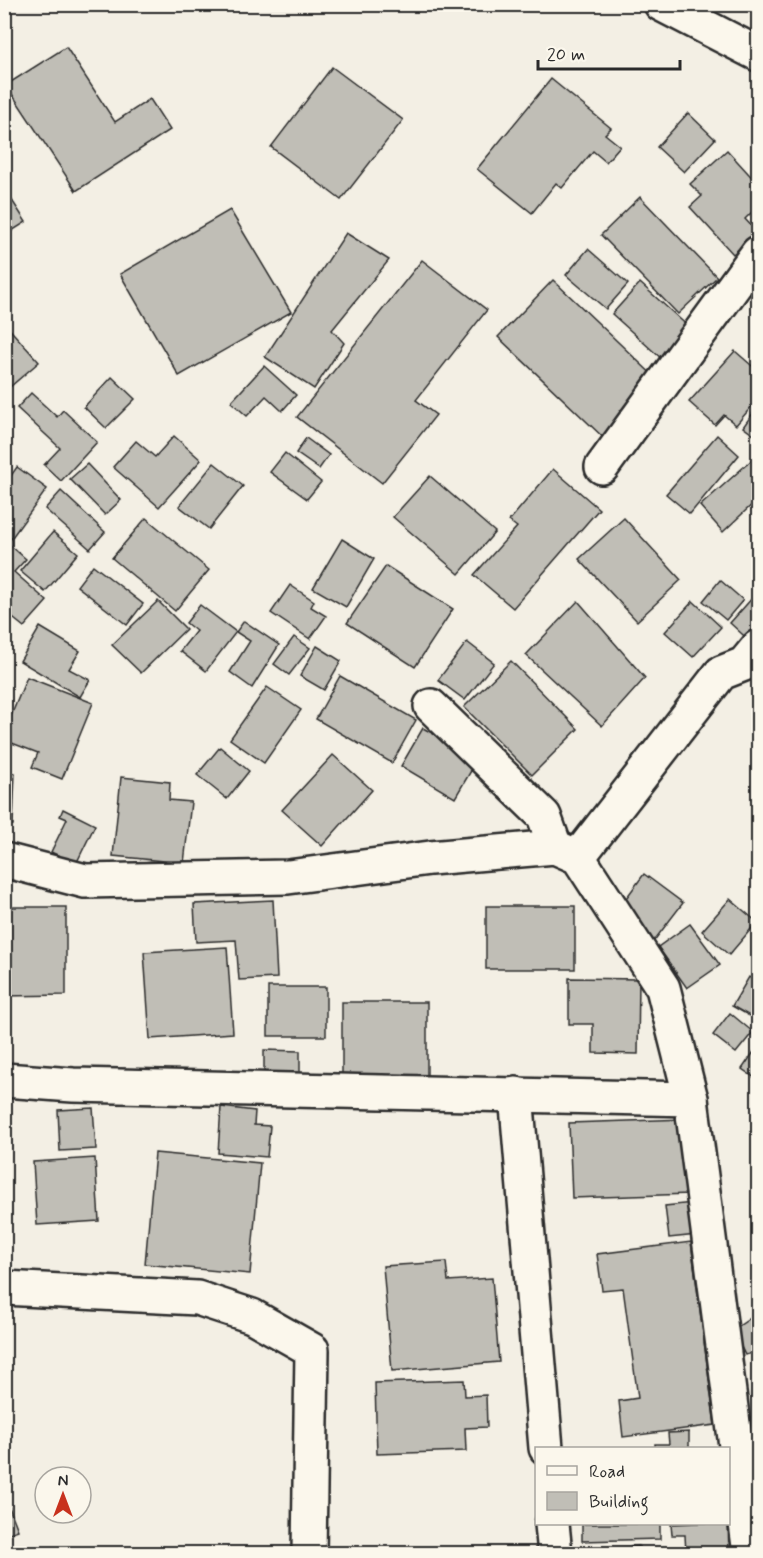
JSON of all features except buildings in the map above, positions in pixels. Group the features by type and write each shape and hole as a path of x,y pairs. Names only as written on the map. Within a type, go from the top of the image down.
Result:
{"street":[{"path":"661,4 759,54"},
{"path":"602,467 759,253"},
{"path":"4,860 85,881 109,881 288,877 430,858 566,852 721,673 744,664 759,647"},
{"path":"432,706 544,816 566,852 663,988 691,1099 750,1554"},
{"path":"4,1080 73,1084 691,1099"},
{"path":"516,1094 546,1447"},
{"path":"4,1288 196,1298 252,1316 312,1350 309,1554"},
{"path":"552,1525 555,1554"}]}
